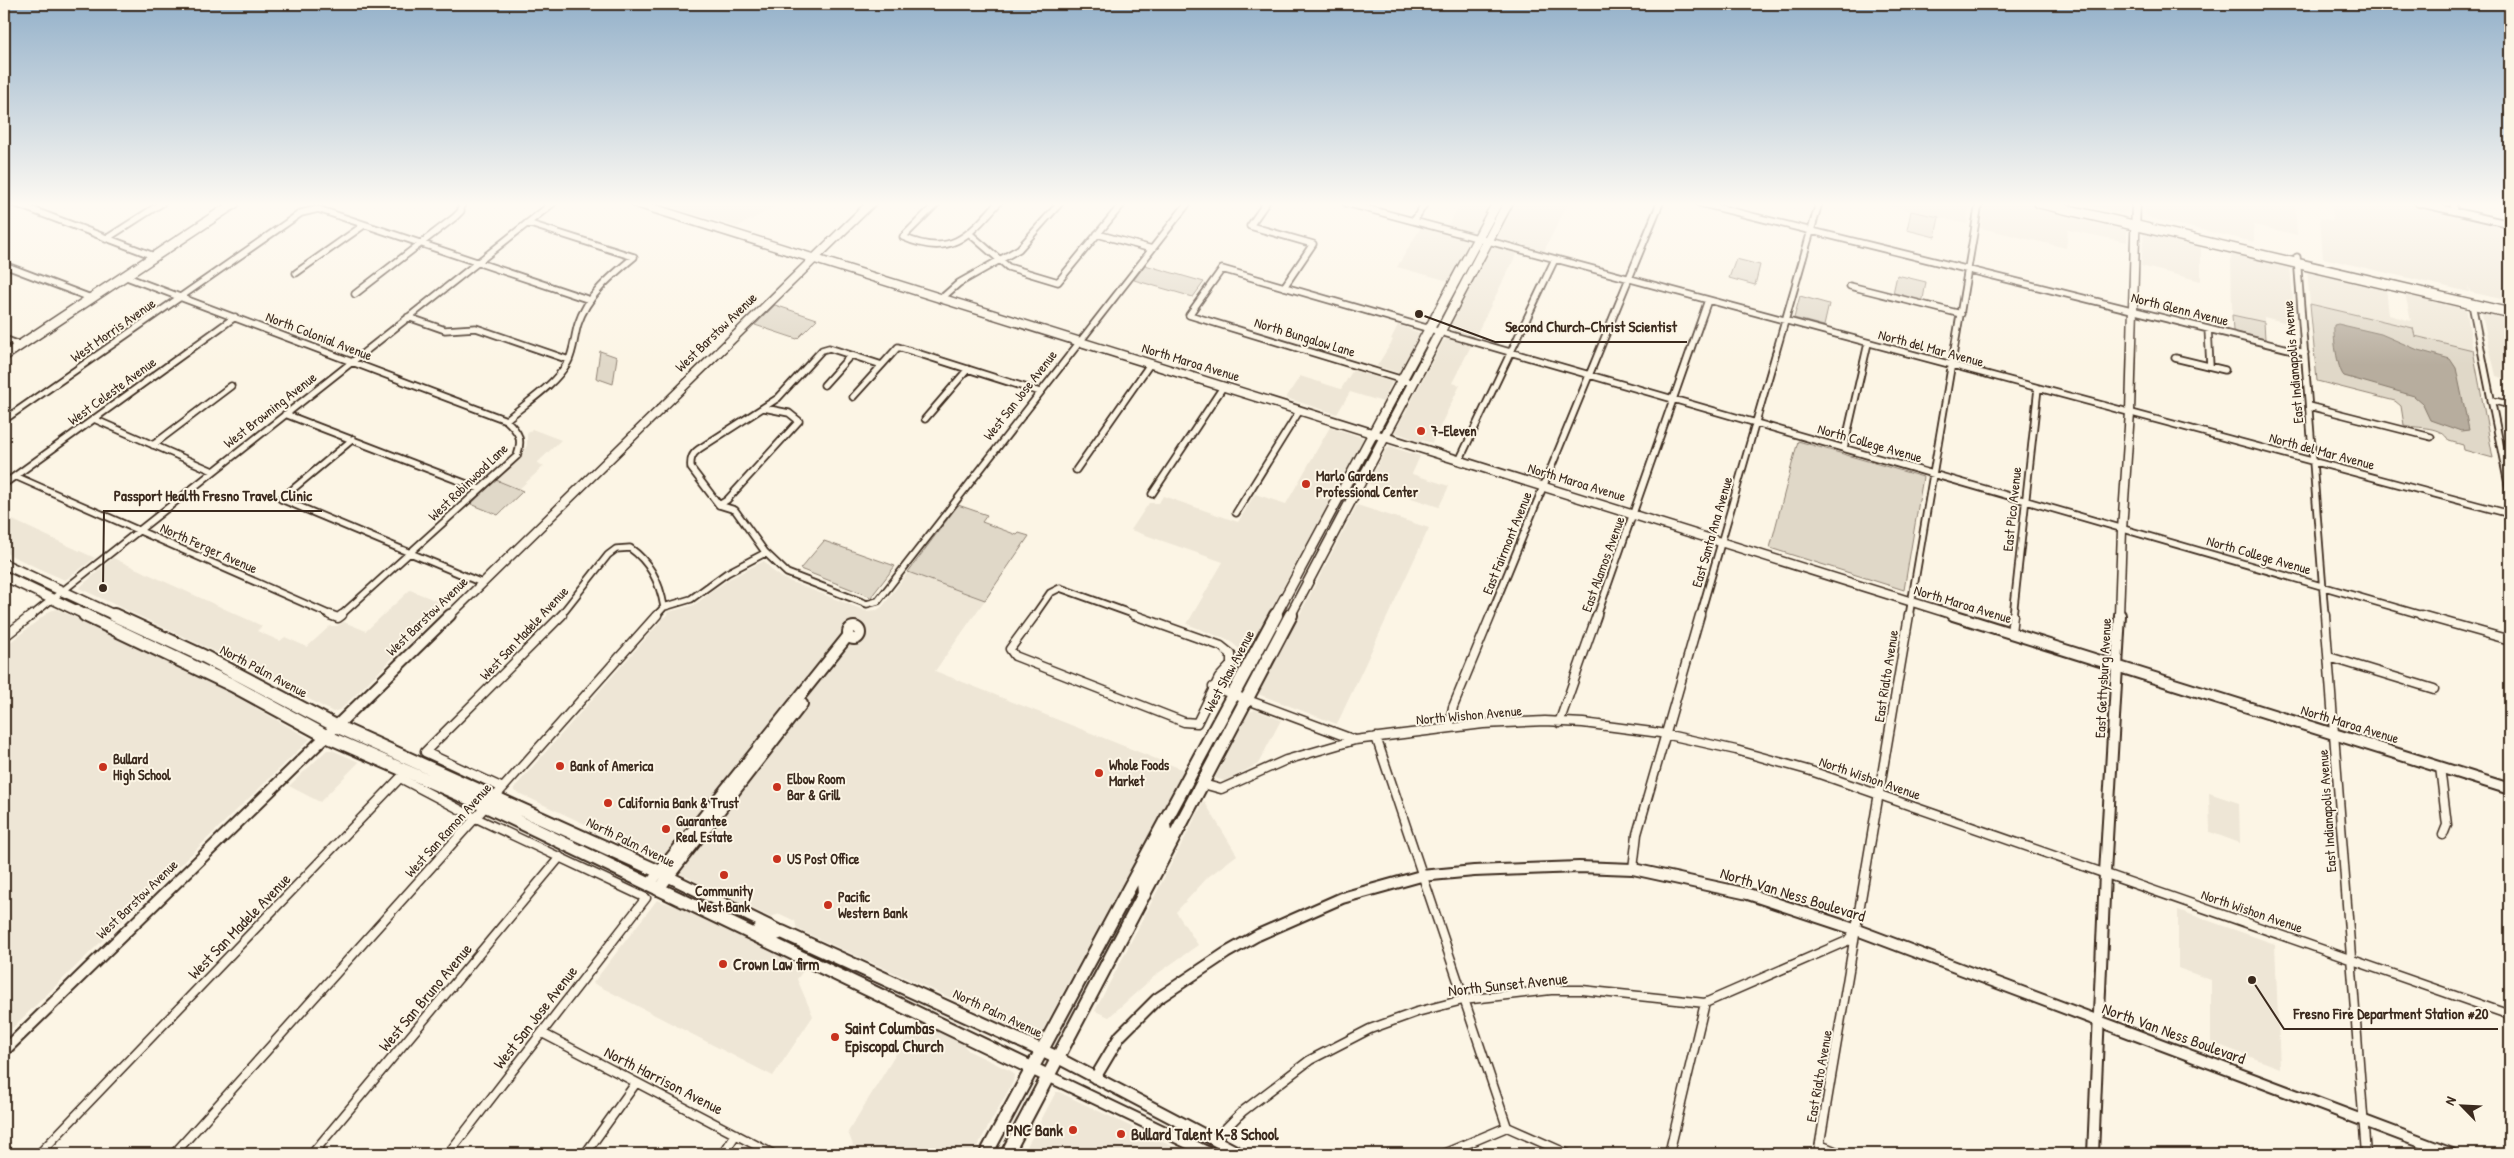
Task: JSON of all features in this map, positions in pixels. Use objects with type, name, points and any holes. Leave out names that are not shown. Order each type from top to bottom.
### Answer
[{"type":"main road","points":[[4,356],[152,257]]},
{"type":"main road","name":"West Shaw Avenue","points":[[986,1154],[1468,257]]},
{"type":"main road","name":"West Shaw Avenue","points":[[1007,1154],[1480,257]]},
{"type":"main road","points":[[2285,257],[2469,300],[2510,307]]},
{"type":"main road","points":[[2298,260],[2423,292],[2431,291],[2465,298],[2510,313]]},
{"type":"main road","name":"North Palm Avenue","points":[[4,564],[183,647],[336,726],[499,792],[664,874]]},
{"type":"main road","name":"North Palm Avenue","points":[[4,576],[172,656],[326,736],[486,806],[1048,1076]]},
{"type":"main road","points":[[1144,896],[1143,879],[1166,837],[1164,825]]},
{"type":"main road","points":[[688,904],[714,910],[769,934],[782,932]]},
{"type":"main road","name":"North Palm Avenue","points":[[782,932],[1058,1058]]},
{"type":"main road","name":"North Palm Avenue","points":[[1095,1078],[1242,1154]]},
{"type":"street","name":"West Morris Avenue","points":[[4,420],[237,257]]},
{"type":"street","points":[[296,273],[319,257]]},
{"type":"street","points":[[355,294],[403,257]]},
{"type":"street","points":[[458,257],[590,300]]},
{"type":"street","name":"West Browning Avenue","points":[[4,637],[483,257]]},
{"type":"street","points":[[506,420],[561,372],[568,360],[579,321],[590,300],[603,284],[634,257]]},
{"type":"street","name":"North Maroa Avenue","points":[[810,257],[2510,789]]},
{"type":"street","points":[[996,257],[1016,270],[1058,282],[1078,257]]},
{"type":"street","points":[[943,298],[959,283],[1006,257]]},
{"type":"street","name":"West San Jose Avenue","points":[[765,553],[787,573],[867,604],[878,602],[1146,257]]},
{"type":"street","points":[[1284,287],[1304,257]]},
{"type":"street","name":"North del Mar Avenue","points":[[1548,257],[2314,460],[2510,514]]},
{"type":"street","name":"East Fairmont Avenue","points":[[1448,728],[1453,707],[1638,257]]},
{"type":"street","name":"East Santa Ana Avenue","points":[[1633,869],[1637,834],[1804,257]]},
{"type":"street","name":"North Glenn Avenue","points":[[1919,257],[2305,353]]},
{"type":"street","name":"East Rialto Avenue","points":[[1819,1150],[1880,794],[1950,364],[1971,257]]},
{"type":"street","name":"East Gettysburg Avenue","points":[[2093,1154],[2105,873],[2118,666],[2122,530],[2130,412],[2134,257]]},
{"type":"street","name":"West Barstow Avenue","points":[[4,1051],[813,258]]},
{"type":"street","points":[[1460,459],[1555,259]]},
{"type":"street","name":"East Indianapolis Avenue","points":[[2298,260],[2366,1154]]},
{"type":"street","points":[[4,264],[91,298]]},
{"type":"street","name":"North College Avenue","points":[[1189,315],[1222,270],[2510,640]]},
{"type":"street","name":"North Colonial Avenue","points":[[124,276],[506,420]]},
{"type":"street","points":[[1850,286],[1961,314]]},
{"type":"street","name":"East Alamos Avenue","points":[[1559,723],[1708,300]]},
{"type":"street","points":[[2469,300],[2510,494]]},
{"type":"street","name":"North Bungalow Lane","points":[[1189,315],[1413,383]]},
{"type":"street","name":"West Celeste Avenue","points":[[4,484],[235,317]]},
{"type":"street","points":[[408,317],[445,330],[476,328],[568,360]]},
{"type":"street","points":[[2208,329],[2210,366]]},
{"type":"street","points":[[4,339],[20,346]]},
{"type":"street","points":[[1844,448],[1868,343]]},
{"type":"street","points":[[853,397],[898,347],[1040,392]]},
{"type":"street","points":[[664,607],[691,599],[727,573],[765,553],[735,510],[719,505],[690,468],[693,453],[778,398],[822,350],[829,348],[882,365]]},
{"type":"street","points":[[824,385],[851,355]]},
{"type":"street","points":[[2175,358],[2225,370]]},
{"type":"street","points":[[1076,470],[1150,364]]},
{"type":"street","points":[[925,419],[968,369]]},
{"type":"street","points":[[153,445],[231,386]]},
{"type":"street","points":[[1152,494],[1223,387]]},
{"type":"street","name":"East Pico Avenue","points":[[2011,633],[2038,388]]},
{"type":"street","points":[[2491,400],[2510,405]]},
{"type":"street","points":[[2309,406],[2430,437]]},
{"type":"street","points":[[719,505],[727,500],[799,421],[797,416],[791,413],[764,408]]},
{"type":"street","points":[[1236,513],[1300,410]]},
{"type":"street","points":[[285,414],[480,489]]},
{"type":"street","points":[[94,420],[214,471]]},
{"type":"street","name":"West Robinwood Lane","points":[[338,618],[517,456],[522,444],[519,432],[506,420]]},
{"type":"street","points":[[353,439],[281,499],[482,583]]},
{"type":"street","name":"North Ferger Avenue","points":[[15,476],[338,618]]},
{"type":"street","name":"West San Madele Avenue","points":[[499,792],[425,752],[489,690],[569,607],[608,555],[616,549],[630,548],[646,562],[654,576],[664,607]]},
{"type":"street","points":[[1060,588],[1221,646],[1231,654],[1231,665],[1221,674],[1213,687],[1204,713],[1197,723],[1184,722],[1015,656],[1010,649],[1050,593],[1060,588]]},
{"type":"street","name":"West San Ramon Avenue","points":[[174,1154],[664,607]]},
{"type":"street","points":[[654,887],[850,637]]},
{"type":"street","points":[[172,656],[183,647]]},
{"type":"street","points":[[2329,657],[2434,689]]},
{"type":"street","points":[[1213,687],[1355,740]]},
{"type":"street","name":"North Wishon Avenue","points":[[1203,784],[1221,789],[1270,766],[1355,740],[1448,728],[1507,722],[1559,723],[1616,727],[1667,735],[1757,754],[1880,794],[2510,1015]]},
{"type":"street","points":[[1376,737],[1421,876],[1507,1127],[1568,1154]]},
{"type":"street","points":[[2440,767],[2447,825],[2443,835]]},
{"type":"street","name":"West San Madele Avenue","points":[[39,1154],[400,778],[476,818]]},
{"type":"street","points":[[476,818],[560,857]]},
{"type":"street","name":"West San Jose Avenue","points":[[448,1154],[646,898],[560,857]]},
{"type":"street","name":"West San Bruno Avenue","points":[[312,1154],[560,857]]},
{"type":"street","name":"North Van Ness Boulevard","points":[[1095,1078],[1120,1036],[1135,1018],[1194,973],[1258,935],[1342,898],[1421,876],[1524,868],[1633,869],[1748,894],[1857,930],[2452,1154]]},
{"type":"street","name":"North Palm Avenue","points":[[664,874],[782,932]]},
{"type":"street","name":"North Sunset Avenue","points":[[1214,1140],[1243,1111],[1324,1051],[1370,1029],[1417,1012],[1463,1000],[1551,990],[1582,990],[1705,1003],[1847,941],[1857,930]]},
{"type":"street","points":[[1669,1154],[1705,1003]]},
{"type":"street","name":"North Harrison Avenue","points":[[542,1033],[773,1154]]},
{"type":"street","name":"North Palm Avenue","points":[[1058,1058],[1095,1078]]},
{"type":"street","name":"North Palm Avenue","points":[[1048,1076],[1211,1154]]},
{"type":"street","points":[[585,1154],[636,1083]]},
{"type":"street","points":[[1444,1154],[1507,1127]]},
{"type":"street","points":[[723,1154],[736,1134]]},
{"type":"street","points":[[4,1149],[12,1154]]},
{"type":"street","points":[[1819,1150],[1842,1154]]},
{"type":"shaded area","points":[[1403,257],[1461,257],[1449,281],[1397,267]]},
{"type":"shaded area","points":[[1486,257],[1515,257],[1475,337],[1452,330],[1450,327]]},
{"type":"shaded area","points":[[2142,257],[2201,257],[2201,281],[2141,266]]},
{"type":"shaded area","points":[[2231,257],[2256,257],[2290,265],[2295,325],[2264,317],[2264,322],[2232,315]]},
{"type":"shaded area","points":[[2510,257],[2510,301],[2470,292],[2468,284],[2469,292],[2323,258]]},
{"type":"shaded area","points":[[1736,259],[1760,265],[1755,285],[1729,278]]},
{"type":"shaded area","points":[[1145,265],[1204,282],[1193,297],[1134,280]]},
{"type":"shaded area","points":[[2307,270],[2386,288],[2389,315],[2411,321],[2405,293],[2466,307],[2473,350],[2414,336],[2413,328],[2310,304]]},
{"type":"shaded area","points":[[1897,275],[1926,282],[1922,305],[1892,298]]},
{"type":"shaded area","points":[[1800,296],[1829,304],[1824,326],[1794,318]]},
{"type":"shaded area","points":[[2310,304],[2413,328],[2415,336],[2473,350],[2493,458],[2464,450],[2463,445],[2449,441],[2441,432],[2429,428],[2404,425],[2401,406],[2395,401],[2317,381]]},
{"type":"shaded area","points":[[775,305],[817,319],[797,339],[755,325]]},
{"type":"shaded area","points":[[2481,310],[2510,317],[2510,380],[2496,376]]},
{"type":"shaded area","points":[[2232,315],[2264,322],[2265,339],[2233,331]]},
{"type":"shaded area","points":[[2338,324],[2381,334],[2418,350],[2450,359],[2456,368],[2469,430],[2461,431],[2430,420],[2422,403],[2414,396],[2344,376],[2337,359],[2335,344],[2334,325]]},
{"type":"shaded area","points":[[1398,325],[1420,333],[1399,373],[1377,366],[1393,340],[1391,339]]},
{"type":"shaded area","points":[[1447,339],[1471,346],[1452,383],[1460,385],[1432,443],[1422,440],[1421,442],[1395,432],[1443,341]]},
{"type":"shaded area","points":[[600,351],[617,357],[613,384],[596,378]]},
{"type":"shaded area","points":[[1353,370],[1392,382],[1383,402],[1350,392],[1337,414],[1286,398],[1300,376],[1341,389]]},
{"type":"shaded area","points":[[1330,427],[1364,438],[1243,661],[1241,660],[1238,648],[1230,641],[1187,624],[1223,562],[1131,530],[1149,503],[1159,503],[1163,496],[1238,522],[1255,494],[1286,504]]},
{"type":"shaded area","points":[[532,429],[561,440],[537,463],[544,466],[519,489],[496,480],[523,454],[527,445],[527,434]]},
{"type":"shaded area","points":[[1798,441],[1923,477],[1904,590],[1770,548]]},
{"type":"shaded area","points":[[1391,447],[1420,456],[1412,474],[1449,486],[1439,507],[1368,484],[1386,449]]},
{"type":"shaded area","points":[[496,480],[523,491],[498,515],[471,504]]},
{"type":"shaded area","points":[[958,505],[987,515],[982,522],[1017,535],[1019,533],[1029,536],[985,600],[908,572]]},
{"type":"shaded area","points":[[1357,505],[1429,528],[1337,724],[1258,694]]},
{"type":"shaded area","points":[[4,516],[95,558],[65,580],[42,570],[4,552]]},
{"type":"shaded area","points":[[824,541],[895,566],[871,597],[800,569]]},
{"type":"shaded area","points":[[113,558],[262,626],[257,631],[280,641],[285,637],[307,647],[330,626],[337,626],[344,622],[366,631],[410,590],[447,605],[341,709],[333,712],[257,671],[79,588]]},
{"type":"shaded area","points":[[764,561],[784,579],[866,611],[877,610],[883,606],[908,572],[985,600],[935,671],[1184,770],[1041,1033],[1032,1037],[991,1017],[990,1013],[979,1008],[975,1009],[797,929],[795,921],[780,914],[770,917],[681,874],[681,867],[736,795],[713,795],[665,857],[660,859],[514,791],[514,788],[669,612],[694,605],[729,579]]},
{"type":"shaded area","name":"Bullard High School","points":[[57,609],[216,685],[310,739],[4,1036],[4,647],[50,611]]},
{"type":"shaded area","points":[[1255,710],[1281,720],[1258,764],[1225,781],[1215,778],[1249,712]]},
{"type":"shaded area","points":[[327,750],[332,750],[359,762],[320,802],[289,786]]},
{"type":"shaded area","points":[[2209,793],[2239,803],[2240,843],[2210,832]]},
{"type":"shaded area","points":[[1204,801],[1237,855],[1208,877],[1176,912],[1198,945],[1157,974],[1109,1017],[1095,1011]]},
{"type":"shaded area","points":[[657,900],[687,910],[806,967],[797,979],[813,1016],[773,1076],[593,983]]},
{"type":"shaded area","points":[[2178,910],[2275,944],[2280,1068],[2211,1042],[2211,980],[2178,968]]},
{"type":"shaded area","points":[[917,1020],[958,1039],[969,1051],[1011,1071],[1014,1075],[1013,1082],[973,1154],[848,1154],[853,1145],[848,1132]]},
{"type":"shaded area","points":[[1056,1092],[1059,1092],[1188,1154],[1023,1154]]},
{"type":"place","name":"Second Church-Christ Scientist","points":[[1419,314]]},
{"type":"place","name":"7-Eleven","points":[[1421,431]]},
{"type":"place","name":"Marlo Gardens Professional Center","points":[[1306,484]]},
{"type":"place","name":"Passport Health Fresno Travel Clinic","points":[[103,588]]},
{"type":"place","name":"Bank of America","points":[[560,766]]},
{"type":"place","name":"Bullard High School","points":[[103,767]]},
{"type":"place","name":"Whole Foods Market","points":[[1099,773]]},
{"type":"place","name":"Elbow Room Bar & Grill","points":[[777,787]]},
{"type":"place","name":"California Bank & Trust","points":[[608,803]]},
{"type":"place","name":"Guarantee Real Estate","points":[[666,829]]},
{"type":"place","name":"US Post Office","points":[[777,859]]},
{"type":"place","name":"Community West Bank","points":[[724,875]]},
{"type":"place","name":"Pacific Western Bank","points":[[828,905]]},
{"type":"place","name":"Crown Law firm","points":[[723,964]]},
{"type":"place","name":"Fresno Fire Department Station #20","points":[[2252,980]]},
{"type":"place","name":"Saint Columbas Episcopal Church","points":[[835,1037]]},
{"type":"place","name":"PNC Bank","points":[[1073,1130]]},
{"type":"place","name":"Bullard Talent K-8 School","points":[[1121,1134]]}]
